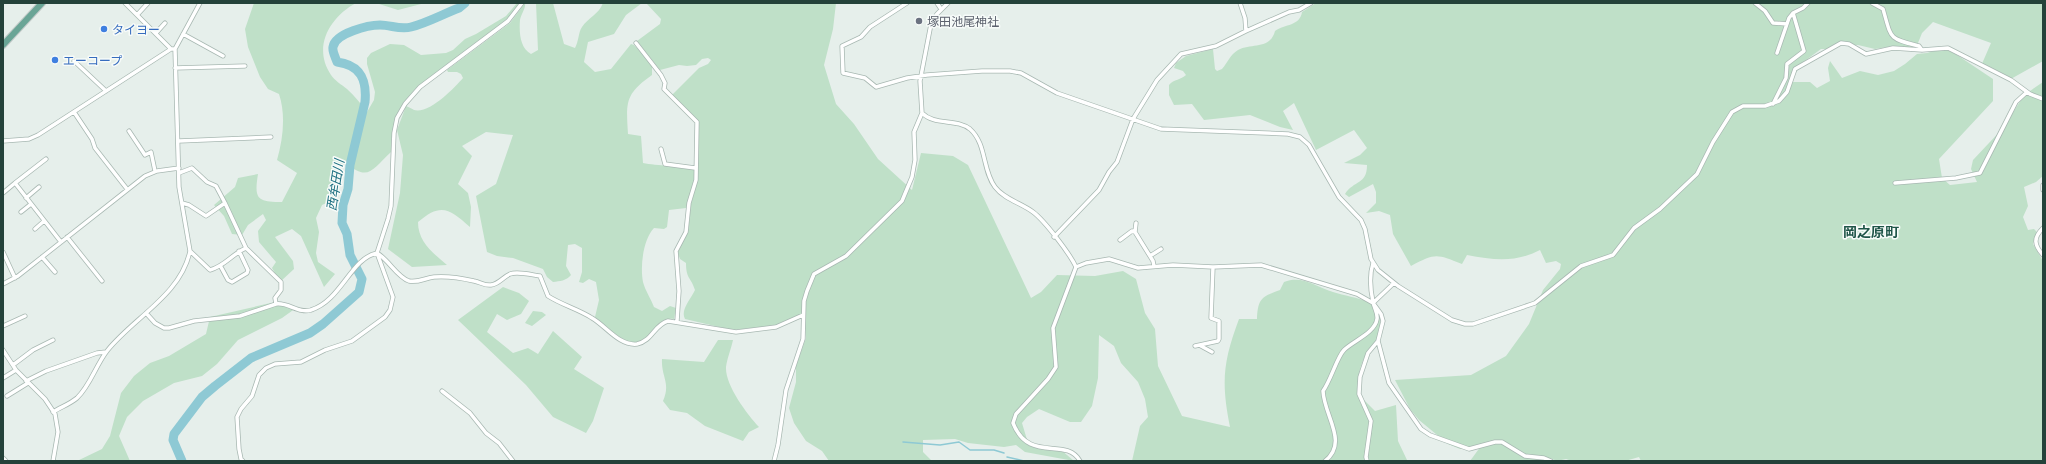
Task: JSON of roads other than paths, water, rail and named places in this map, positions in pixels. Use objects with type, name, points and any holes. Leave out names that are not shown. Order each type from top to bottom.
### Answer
[{"type":"main road","points":[[3,45],[42,3]]},
{"type":"street","points":[[53,412],[78,397],[106,352],[122,334],[146,313],[172,286],[184,270],[190,251],[182,203],[179,170],[173,49],[125,3]]},
{"type":"street","points":[[137,14],[148,3]]},
{"type":"street","points":[[3,140],[29,139],[38,135],[173,49],[200,3]]},
{"type":"street","points":[[243,461],[241,459],[239,449],[238,417],[241,409],[252,396],[259,375],[266,368],[275,364],[300,362],[325,350],[352,341],[385,317],[390,310],[393,297],[377,253],[391,206],[394,133],[401,111],[410,97],[420,87],[508,21],[522,3]]},
{"type":"street","points":[[907,3],[870,27],[862,37],[842,46],[843,73],[865,78],[876,87],[907,78],[922,76],[982,70],[1015,72],[1057,93],[1165,129],[1288,134],[1300,137],[1313,151],[1339,196],[1364,224],[1373,262],[1378,270],[1394,283],[1452,320],[1465,324],[1473,324],[1535,304],[1581,266],[1613,255],[1634,228],[1660,209],[1687,185],[1696,174],[1713,142],[1736,109],[1747,105],[1762,107],[1773,104],[1787,92],[1795,69],[1841,43],[1849,44],[1866,54],[1893,48],[1922,50],[1948,48],[2011,80],[2027,92],[2043,99]]},
{"type":"street","points":[[936,3],[941,9]]},
{"type":"street","points":[[774,461],[778,445],[786,390],[803,339],[804,301],[814,274],[846,256],[902,200],[912,176],[915,160],[914,132],[922,113],[920,86],[932,24],[941,9],[948,3]]},
{"type":"street","points":[[1240,3],[1245,18],[1246,30]]},
{"type":"street","points":[[1054,237],[1099,190],[1109,172],[1117,162],[1134,119],[1158,80],[1181,54],[1216,46],[1246,30],[1289,12],[1299,10],[1311,3]]},
{"type":"street","points":[[1755,3],[1765,11],[1773,23],[1787,24]]},
{"type":"street","points":[[1777,53],[1787,24],[1793,13],[1803,8],[1808,3]]},
{"type":"street","points":[[1872,3],[1883,9],[1892,36],[1895,40],[1919,46],[1922,50]]},
{"type":"street","points":[[1773,104],[1786,78],[1787,64],[1804,51],[1793,13]]},
{"type":"street","points":[[156,32],[165,23]]},
{"type":"street","points":[[183,34],[223,56]]},
{"type":"street","points":[[636,43],[661,75],[665,83],[664,89],[697,122],[695,168],[696,180],[689,203],[686,232],[676,251],[679,292],[677,321]]},
{"type":"street","points":[[74,61],[106,91]]},
{"type":"street","points":[[175,68],[245,66]]},
{"type":"street","points":[[1895,183],[1956,178],[1980,173],[2016,102],[2027,92]]},
{"type":"street","points":[[74,112],[92,139],[94,148],[127,189]]},
{"type":"street","points":[[922,113],[932,119],[961,124],[971,130],[980,142],[988,174],[996,188],[1002,194],[1035,213],[1076,267]]},
{"type":"street","points":[[129,131],[145,155],[151,152],[155,171]]},
{"type":"street","points":[[178,141],[271,136]]},
{"type":"street","points":[[661,149],[665,164],[695,168]]},
{"type":"street","points":[[3,193],[46,158]]},
{"type":"street","points":[[3,284],[15,278],[145,176],[155,171],[192,168],[195,169],[207,182],[216,186],[246,248],[281,282],[281,290],[275,298],[276,304]]},
{"type":"street","points":[[14,184],[61,242]]},
{"type":"street","points":[[2043,185],[2043,190]]},
{"type":"street","points":[[26,198],[39,187]]},
{"type":"street","points":[[182,203],[189,205],[206,216],[225,203]]},
{"type":"street","points":[[21,212],[31,204]]},
{"type":"street","points":[[35,228],[44,221]]},
{"type":"street","points":[[1136,223],[1135,232],[1150,256],[1154,266]]},
{"type":"street","points":[[2043,228],[2038,233],[2035,243],[2037,249],[2043,255]]},
{"type":"street","points":[[1120,240],[1132,231],[1135,232]]},
{"type":"street","points":[[67,237],[102,281]]},
{"type":"street","points":[[190,251],[210,270],[221,267],[239,251],[246,248]]},
{"type":"street","points":[[1150,256],[1161,249]]},
{"type":"street","points":[[221,267],[228,280],[232,282],[247,273],[248,270],[239,251]]},
{"type":"street","points":[[3,252],[15,278]]},
{"type":"street","points":[[146,313],[155,323],[164,328],[169,328],[194,321],[240,316],[281,303],[304,310],[311,310],[330,297],[364,257],[377,253],[384,257],[401,276],[410,281],[419,281],[433,277],[475,281],[489,286],[495,285],[514,273],[540,276],[548,296],[591,317],[613,335],[630,344],[636,344],[648,339],[664,322],[677,321],[736,332],[776,327],[803,315]]},
{"type":"street","points":[[42,257],[55,272]]},
{"type":"street","points":[[1080,461],[1070,451],[1037,446],[1024,441],[1018,435],[1013,423],[1016,414],[1048,379],[1056,367],[1053,328],[1076,267],[1086,263],[1109,259],[1138,268],[1173,265],[1213,267],[1251,265],[1269,266],[1357,294],[1373,303],[1381,314],[1383,321],[1378,341],[1368,353],[1360,377],[1359,394],[1371,421],[1366,457],[1367,461]]},
{"type":"street","points":[[1324,461],[1332,454],[1336,443],[1336,435],[1325,404],[1323,391],[1342,353],[1372,329],[1377,322],[1378,317],[1373,303],[1369,279],[1373,262]]},
{"type":"street","points":[[1195,346],[1218,341],[1219,339],[1220,324],[1211,318],[1213,267]]},
{"type":"street","points":[[1373,303],[1394,283]]},
{"type":"street","points":[[3,326],[25,316]]},
{"type":"street","points":[[13,365],[33,350],[53,340]]},
{"type":"street","points":[[1378,341],[1389,383],[1421,429],[1430,435],[1469,449],[1495,442],[1502,442],[1525,456],[1544,458],[1551,461]]},
{"type":"street","points":[[1200,345],[1212,352]]},
{"type":"street","points":[[3,350],[16,370],[45,399],[53,412],[58,432],[54,461]]},
{"type":"street","points":[[7,396],[46,371],[97,353],[106,352]]},
{"type":"street","points":[[3,378],[16,370]]},
{"type":"street","points":[[442,391],[470,413],[486,433],[499,443],[513,461]]},
{"type":"street","points":[[3,458],[6,461]]},
{"type":"waterway","name":"西牟田川","points":[[182,461],[173,440],[174,434],[202,397],[251,358],[310,333],[323,324],[359,292],[362,279],[350,255],[347,234],[342,223],[343,205],[348,189],[350,165],[365,102],[365,87],[361,75],[357,70],[352,66],[337,62],[333,49],[335,42],[346,34],[368,26],[384,25],[407,28],[429,21],[459,8],[465,3]]},
{"type":"waterway","points":[[903,442],[940,445],[959,442],[970,450],[994,450],[1004,453]]},
{"type":"waterway","points":[[1007,457],[1024,461]]},
{"type":"place","name":"塚田池尾神社","points":[[919,21]]},
{"type":"place","name":"タイヨー","points":[[104,29]]},
{"type":"place","name":"エーコープ","points":[[55,60]]},
{"type":"district","name":"岡之原町","points":[[1871,231]]}]
